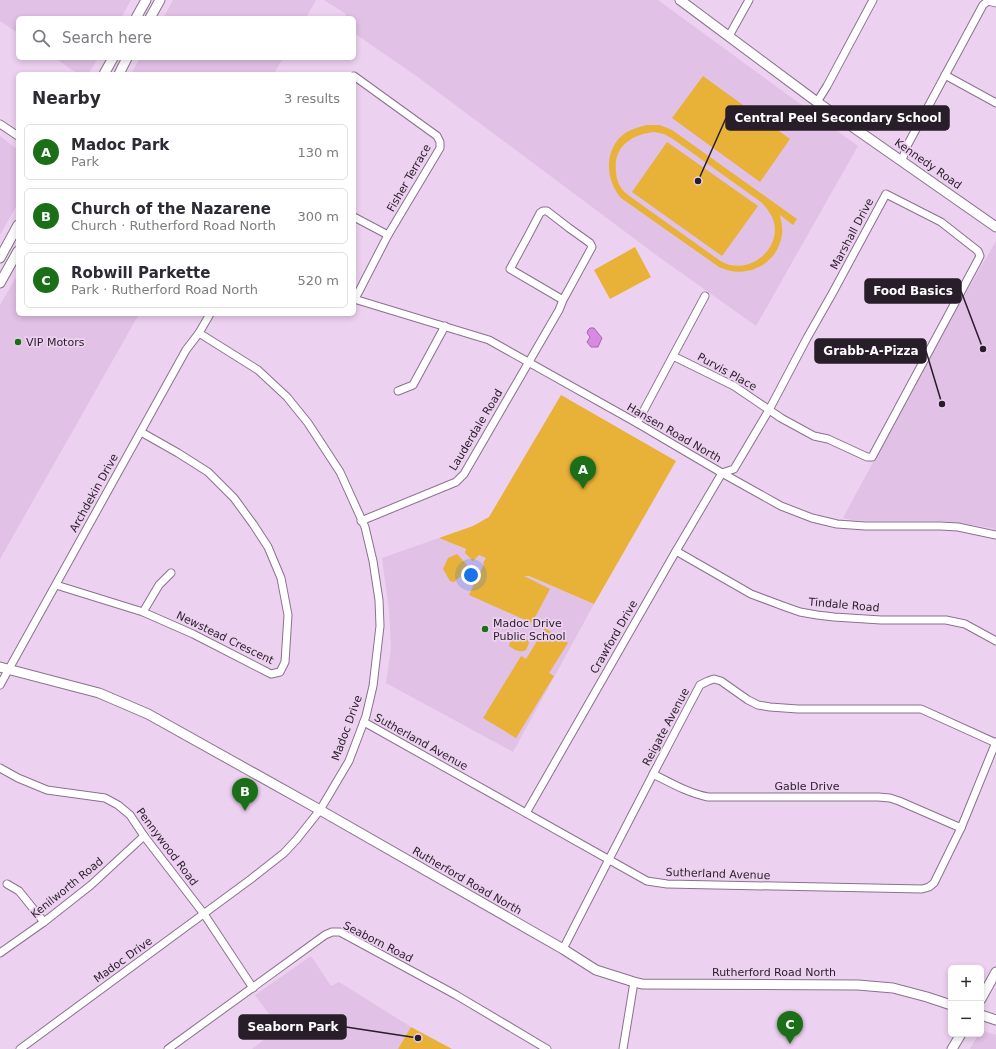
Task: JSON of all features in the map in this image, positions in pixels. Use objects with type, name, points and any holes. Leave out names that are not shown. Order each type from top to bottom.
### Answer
[{"type":"street","points":[[137,16],[146,0]]},
{"type":"street","points":[[151,16],[160,0]]},
{"type":"street","name":"Kennedy Road","points":[[680,0],[817,102],[996,227]]},
{"type":"street","points":[[729,36],[749,0]]},
{"type":"street","points":[[817,102],[873,0]]},
{"type":"street","points":[[902,160],[908,144],[983,5],[988,1],[996,4]]},
{"type":"street","points":[[105,72],[112,60]]},
{"type":"street","points":[[119,72],[126,60]]},
{"type":"street","points":[[945,75],[996,103]]},
{"type":"street","name":"Fisher Terrace","points":[[356,77],[437,136],[440,142],[440,148],[388,235],[356,295]]},
{"type":"street","points":[[0,124],[16,135]]},
{"type":"street","name":"Marshall Drive","points":[[722,473],[734,469],[768,410],[886,194],[941,222],[978,251],[980,256],[978,260],[872,456],[867,457],[828,439],[814,436],[768,410]]},
{"type":"street","name":"Lauderdale Road","points":[[361,521],[456,482],[464,474],[559,310],[592,247],[590,243],[547,211],[543,211],[540,213],[510,269],[563,300]]},
{"type":"street","points":[[356,218],[388,235]]},
{"type":"street","points":[[0,258],[16,229]]},
{"type":"street","points":[[0,283],[16,255]]},
{"type":"street","points":[[637,423],[705,296]]},
{"type":"street","name":"Hansen Road North","points":[[356,300],[489,340],[781,506],[812,518],[837,524],[865,526],[958,527],[996,535]]},
{"type":"street","name":"Archdekin Drive","points":[[0,685],[4,669],[56,585],[186,350],[199,333],[209,316]]},
{"type":"street","points":[[398,391],[413,384],[445,326]]},
{"type":"street","name":"Madoc Drive","points":[[20,1049],[270,865],[284,853],[320,810],[349,761],[366,716],[374,686],[380,626],[379,600],[373,561],[365,527],[340,472],[308,423],[287,397],[258,370],[199,333]]},
{"type":"street","name":"Purvis Place","points":[[673,356],[734,386],[768,410]]},
{"type":"street","name":"Newstead Crescent","points":[[56,585],[143,612],[193,634],[271,674],[280,672],[285,662],[288,615],[281,578],[268,547],[234,498],[208,472],[140,432]]},
{"type":"street","name":"Crawford Drive","points":[[526,814],[722,473]]},
{"type":"street","name":"Tindale Road","points":[[676,551],[751,594],[800,612],[834,617],[881,620],[946,620],[965,624],[996,641]]},
{"type":"street","points":[[143,612],[159,585],[171,573]]},
{"type":"street","name":"Rutherford Road North","points":[[4,669],[99,693],[148,714],[320,810],[563,949],[596,970],[642,984],[858,984],[893,988],[948,1004]]},
{"type":"street","name":"Reigate Avenue","points":[[563,949],[652,774],[700,685],[708,681],[714,679],[721,681],[748,700],[758,705],[798,709],[921,709],[996,742]]},
{"type":"street","name":"Sutherland Avenue","points":[[364,722],[647,881],[667,884],[922,889],[929,887],[934,883],[961,828],[996,742]]},
{"type":"street","name":"Pennywood Road","points":[[0,768],[18,778],[47,790],[105,798],[118,805],[130,815],[144,836],[204,914],[253,988]]},
{"type":"street","name":"Gable Drive","points":[[652,774],[685,790],[708,796],[890,798],[961,828]]},
{"type":"street","name":"Kenilworth Road","points":[[0,953],[44,922],[91,885],[144,836]]},
{"type":"street","points":[[7,884],[19,891],[44,922]]},
{"type":"street","name":"Seaborn Road","points":[[168,1049],[325,935],[332,932],[340,932],[456,995],[547,1049]]},
{"type":"street","points":[[984,994],[996,972]]},
{"type":"street","points":[[623,1049],[634,982]]},
{"type":"street","points":[[984,1017],[996,1020]]},
{"type":"street","points":[[952,1049],[959,1037]]},
{"type":"shaded area","points":[[0,0],[131,0],[122,16],[16,16],[16,32],[0,21]]},
{"type":"shaded area","points":[[173,0],[316,0],[307,16],[164,16]]},
{"type":"shaded area","points":[[324,0],[658,0],[858,146],[756,326],[659,257],[415,75],[356,34],[356,16],[345,16],[346,14]]},
{"type":"shaded area","points":[[58,60],[97,60],[89,72],[75,72]]},
{"type":"shaded area","points":[[139,60],[282,60],[275,72],[132,72]]},
{"type":"shaded area","points":[[703,76],[790,139],[760,182],[672,118]]},
{"type":"shaded area","points":[[647,125],[660,125],[672,130],[797,219],[793,225],[780,215],[782,232],[779,245],[774,254],[767,261],[759,267],[740,272],[729,271],[719,267],[621,198],[612,183],[609,165],[610,156],[617,140],[624,134],[632,129]],"holes":[[[654,132],[664,134],[761,202],[772,217],[775,227],[771,245],[766,253],[750,264],[740,266],[730,265],[723,262],[622,190],[616,176],[616,163],[621,149],[632,139],[646,133]]]},
{"type":"shaded area","points":[[0,136],[16,148],[16,207],[0,235]]},
{"type":"shaded area","points":[[667,142],[758,206],[722,256],[632,192]]},
{"type":"shaded area","points":[[996,241],[996,530],[961,523],[938,521],[869,521],[843,518],[941,336]]},
{"type":"shaded area","points":[[635,247],[651,277],[610,299],[594,270]]},
{"type":"shaded area","points":[[16,277],[16,316],[138,316],[0,559],[0,305]]},
{"type":"shaded area","points":[[590,328],[594,328],[602,338],[598,347],[591,347],[587,342],[590,337],[587,333]]},
{"type":"shaded area","points":[[561,395],[676,461],[594,604],[529,576],[524,576],[550,589],[532,623],[469,595],[486,558],[479,555],[473,561],[465,553],[466,549],[439,538],[473,526],[489,517]]},
{"type":"shaded area","name":"Madoc Drive Public School","points":[[439,538],[594,604],[513,752],[386,683],[391,648],[389,610],[382,558]]},
{"type":"shaded area","points":[[457,554],[467,565],[461,576],[454,582],[450,581],[443,569],[448,558]]},
{"type":"shaded area","points":[[545,628],[568,643],[549,673],[554,676],[516,738],[483,718],[521,656],[526,659]]},
{"type":"shaded area","points":[[521,635],[527,639],[529,643],[526,650],[519,651],[509,646],[510,642]]},
{"type":"shaded area","points":[[311,956],[331,986],[339,982],[411,1027],[398,1049],[252,1049],[279,1028],[255,995]]},
{"type":"shaded area","points":[[411,1027],[452,1049],[398,1049]]},
{"type":"shaded area","points":[[984,1031],[996,1035],[996,1049],[970,1049],[977,1037],[984,1037]]},
{"type":"place","name":"Central Peel Secondary School","points":[[698,181]]},
{"type":"place","name":"VIP Motors","points":[[18,342]]},
{"type":"place","name":"Food Basics","points":[[983,349]]},
{"type":"place","name":"Grabb-A-Pizza","points":[[942,404]]},
{"type":"place","name":"Madoc Park","points":[[583,489]]},
{"type":"place","name":"Madoc Drive Public School","points":[[485,629]]},
{"type":"place","name":"Church of the Nazarene","points":[[245,811]]},
{"type":"place","name":"Seaborn Park","points":[[418,1038]]},
{"type":"place","name":"Robwill Parkette","points":[[790,1044]]}]
